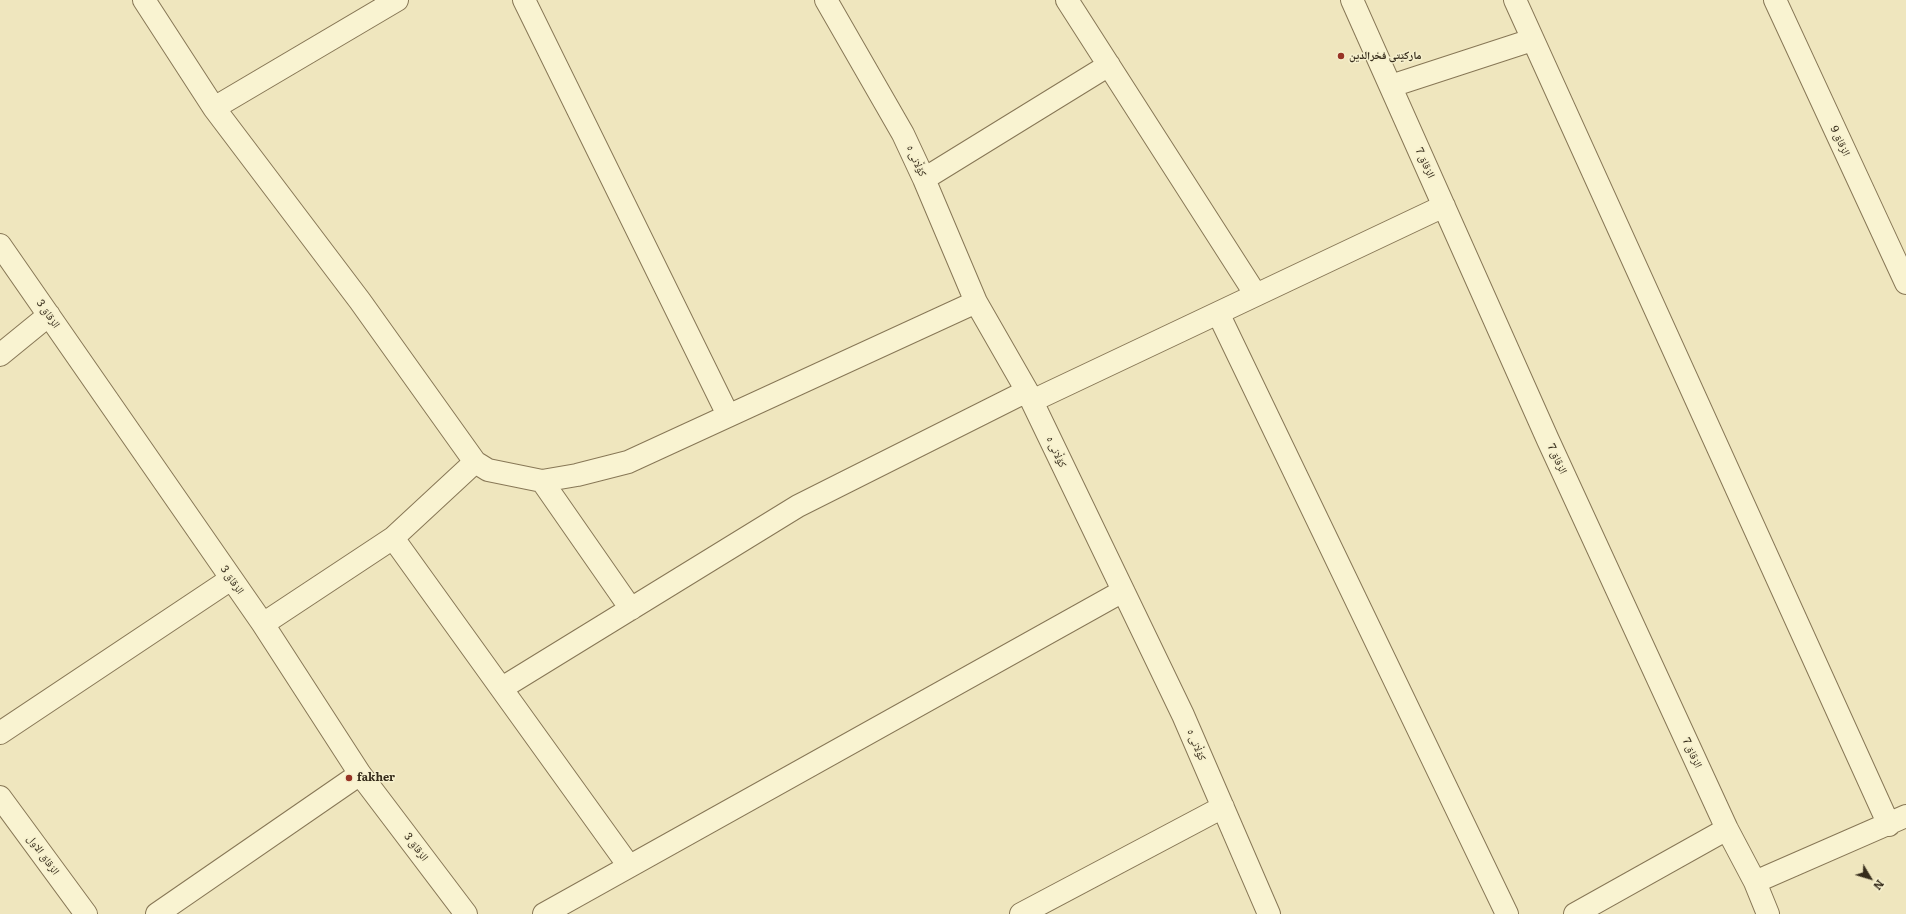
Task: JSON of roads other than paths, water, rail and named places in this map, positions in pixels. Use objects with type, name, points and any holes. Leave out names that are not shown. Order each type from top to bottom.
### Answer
[{"type":"street","points":[[144,0],[214,108],[360,301],[474,462],[488,470],[542,481],[577,475],[628,462],[976,302]]},
{"type":"street","points":[[214,108],[397,0]]},
{"type":"street","points":[[524,0],[728,415]]},
{"type":"street","name":"کۆڵانی ٥","points":[[826,0],[903,134],[924,179],[976,302],[1029,396],[1183,715],[1269,914]]},
{"type":"street","points":[[1068,0],[1256,295]]},
{"type":"street","name":"الزقاق 7","points":[[1352,0],[1548,440],[1727,829],[1755,882],[1768,914]]},
{"type":"street","points":[[1515,0],[1532,40],[1897,820],[1755,882]]},
{"type":"street","name":"الزقاق 9","points":[[1775,0],[1906,283]]},
{"type":"street","points":[[1391,86],[1532,40]]},
{"type":"street","points":[[924,179],[1109,65]]},
{"type":"street","points":[[502,688],[798,506],[1029,396],[1218,313],[1444,206]]},
{"type":"street","name":"الزقاق 3","points":[[0,245],[263,624],[360,774],[466,914]]},
{"type":"street","points":[[1218,313],[1507,914]]},
{"type":"street","points":[[0,355],[49,315]]},
{"type":"street","points":[[263,624],[393,538],[474,462]]},
{"type":"street","points":[[542,481],[631,609]]},
{"type":"street","points":[[393,538],[629,866]]},
{"type":"street","points":[[0,733],[231,579]]},
{"type":"street","points":[[544,914],[1124,591]]},
{"type":"street","points":[[158,914],[360,774]]},
{"type":"street","points":[[1021,914],[1223,807]]},
{"type":"street","name":"الزقاق الاول","points":[[4,809],[86,914]]},
{"type":"street","points":[[1575,914],[1727,829]]},
{"type":"place","name":"مارکێتی فخرالدین","points":[[1341,56]]},
{"type":"place","name":"fakher","points":[[349,778]]}]
